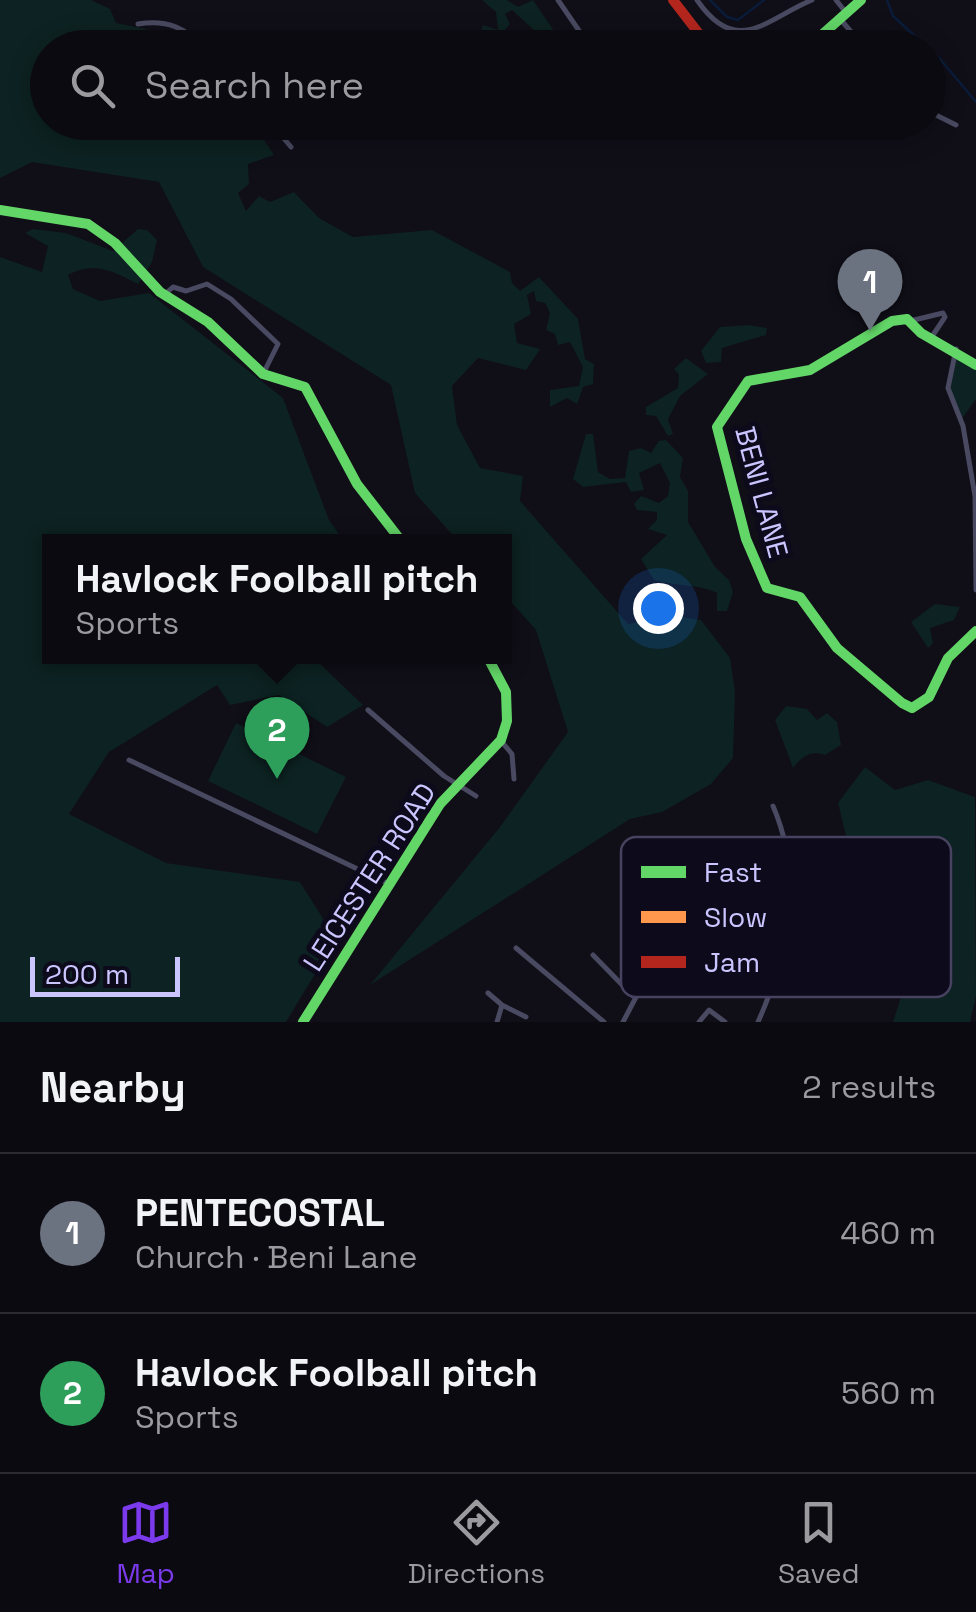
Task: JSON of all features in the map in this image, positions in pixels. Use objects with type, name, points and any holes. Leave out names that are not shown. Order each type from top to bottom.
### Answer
[{"type":"street","points":[[558,0],[579,30]]},
{"type":"street","points":[[673,0],[692,30]]},
{"type":"street","points":[[697,0],[725,26],[739,30]]},
{"type":"street","points":[[754,30],[812,0]]},
{"type":"street","points":[[836,0],[853,30]]},
{"type":"street","points":[[834,30],[861,0]]},
{"type":"street","points":[[138,24],[166,22],[186,30]]},
{"type":"street","points":[[946,121],[956,126]]},
{"type":"street","points":[[286,140],[292,146]]},
{"type":"street","points":[[0,210],[88,224],[114,243],[164,295],[214,327],[263,374],[299,383],[309,391],[357,484],[396,534]]},
{"type":"street","points":[[164,295],[173,286],[186,291],[207,284],[231,299],[278,344],[263,374]]},
{"type":"street","points":[[930,338],[945,317],[943,313],[910,321],[920,334],[956,350],[976,365]]},
{"type":"street","name":"BENI LANE","points":[[910,321],[902,319],[872,328],[808,370],[748,381],[720,418],[718,439],[732,475],[740,522],[764,584],[770,590],[802,600],[837,648],[906,706],[919,706],[929,697],[948,658],[976,631]]},
{"type":"street","points":[[956,350],[948,388],[963,426],[975,496],[976,590]]},
{"type":"street","points":[[491,664],[506,692],[507,722],[500,740],[512,754],[514,778]]},
{"type":"street","points":[[368,710],[456,784],[476,796]]},
{"type":"street","name":"LEICESTER ROAD","points":[[303,1022],[456,784],[500,740]]},
{"type":"street","points":[[128,760],[389,884]]},
{"type":"street","points":[[773,806],[785,837]]},
{"type":"street","points":[[516,948],[604,1022]]},
{"type":"street","points":[[592,954],[621,984]]},
{"type":"street","points":[[488,993],[526,1017]]},
{"type":"street","points":[[623,1022],[633,997]]},
{"type":"street","points":[[758,1022],[767,997]]},
{"type":"street","points":[[497,1022],[502,1004]]},
{"type":"street","points":[[699,1022],[709,1010],[725,1022]]},
{"type":"green space","points":[[0,0],[91,0],[110,9],[116,23],[146,30],[30,30],[30,140],[264,140],[274,155],[248,164],[249,184],[238,193],[246,211],[259,196],[270,202],[294,192],[319,218],[353,237],[432,230],[510,272],[512,283],[520,291],[539,277],[578,319],[585,359],[594,364],[593,384],[583,387],[577,404],[567,398],[550,407],[550,390],[579,386],[583,367],[570,342],[558,345],[555,334],[546,330],[550,313],[545,303],[536,301],[534,291],[527,295],[531,314],[514,324],[517,343],[540,349],[526,370],[478,358],[452,386],[457,425],[480,468],[523,476],[520,501],[628,624],[672,616],[701,620],[730,658],[735,692],[733,758],[711,784],[662,812],[630,819],[370,985],[500,827],[568,732],[536,630],[512,603],[512,534],[452,534],[415,493],[391,385],[203,267],[159,182],[32,162],[0,178]]},
{"type":"green space","points":[[482,0],[507,0],[518,7],[533,0],[553,30],[534,30],[512,10],[505,14],[510,24],[498,30],[496,12]]},
{"type":"green space","points":[[33,229],[66,233],[113,251],[138,229],[147,230],[157,240],[152,262],[138,284],[95,268],[68,275],[73,289],[100,301],[149,293],[283,398],[329,520],[339,534],[42,534],[42,664],[320,664],[363,705],[327,727],[279,695],[230,705],[217,685],[109,752],[69,814],[166,863],[300,882],[336,939],[286,1022],[0,1022],[0,257],[42,272],[48,246],[25,233]]},
{"type":"green space","points":[[720,327],[767,328],[766,335],[722,348],[721,362],[706,363],[701,351]]},
{"type":"green space","points":[[956,349],[976,365],[976,399],[961,420],[950,385]]},
{"type":"green space","points":[[686,358],[708,374],[680,396],[668,419],[673,434],[668,436],[656,416],[646,415],[646,407],[678,388],[679,374],[674,369]]},
{"type":"green space","points":[[586,434],[593,434],[598,472],[610,479],[625,478],[629,451],[641,448],[651,453],[659,441],[666,440],[683,458],[680,477],[688,491],[688,522],[715,567],[729,580],[733,592],[727,611],[717,611],[717,593],[654,580],[641,559],[667,535],[648,529],[657,520],[657,512],[637,510],[634,504],[641,496],[659,503],[668,496],[670,483],[660,463],[639,473],[644,490],[631,492],[626,482],[583,487],[573,479]]},
{"type":"green space","points":[[935,604],[960,607],[954,620],[930,628],[933,643],[928,648],[911,622]]},
{"type":"green space","points":[[786,706],[807,709],[817,720],[827,713],[837,722],[841,745],[825,755],[807,756],[793,768],[775,720]]},
{"type":"green space","points":[[236,723],[346,777],[317,834],[208,781]]},
{"type":"green space","points":[[865,767],[895,790],[928,780],[975,797],[976,996],[970,1022],[893,1022],[901,997],[951,997],[951,837],[846,837],[838,803]]},
{"type":"waterway","points":[[710,0],[727,17],[738,20],[764,0]]},
{"type":"waterway","points":[[887,0],[893,16],[908,30]]},
{"type":"waterway","points":[[946,66],[976,102]]},
{"type":"traffic: fast","points":[[827,30],[861,0]]},
{"type":"traffic: fast","points":[[0,210],[88,224],[115,243],[160,292],[208,322],[263,374],[305,387],[357,484],[396,534]]},
{"type":"traffic: fast","points":[[976,365],[921,333],[907,319],[892,321],[810,370],[748,381],[717,427],[746,539],[767,588],[800,597],[837,648],[902,703],[912,708],[929,697],[948,658],[976,631]]},
{"type":"traffic: fast","points":[[303,1022],[440,804],[501,740],[507,721],[506,692],[491,664]]},
{"type":"traffic: jam","points":[[673,0],[696,30]]},
{"type":"place","name":"PENTECOSTAL","points":[[870,331]]},
{"type":"place","name":"Havlock Foolball pitch","points":[[277,779]]}]
